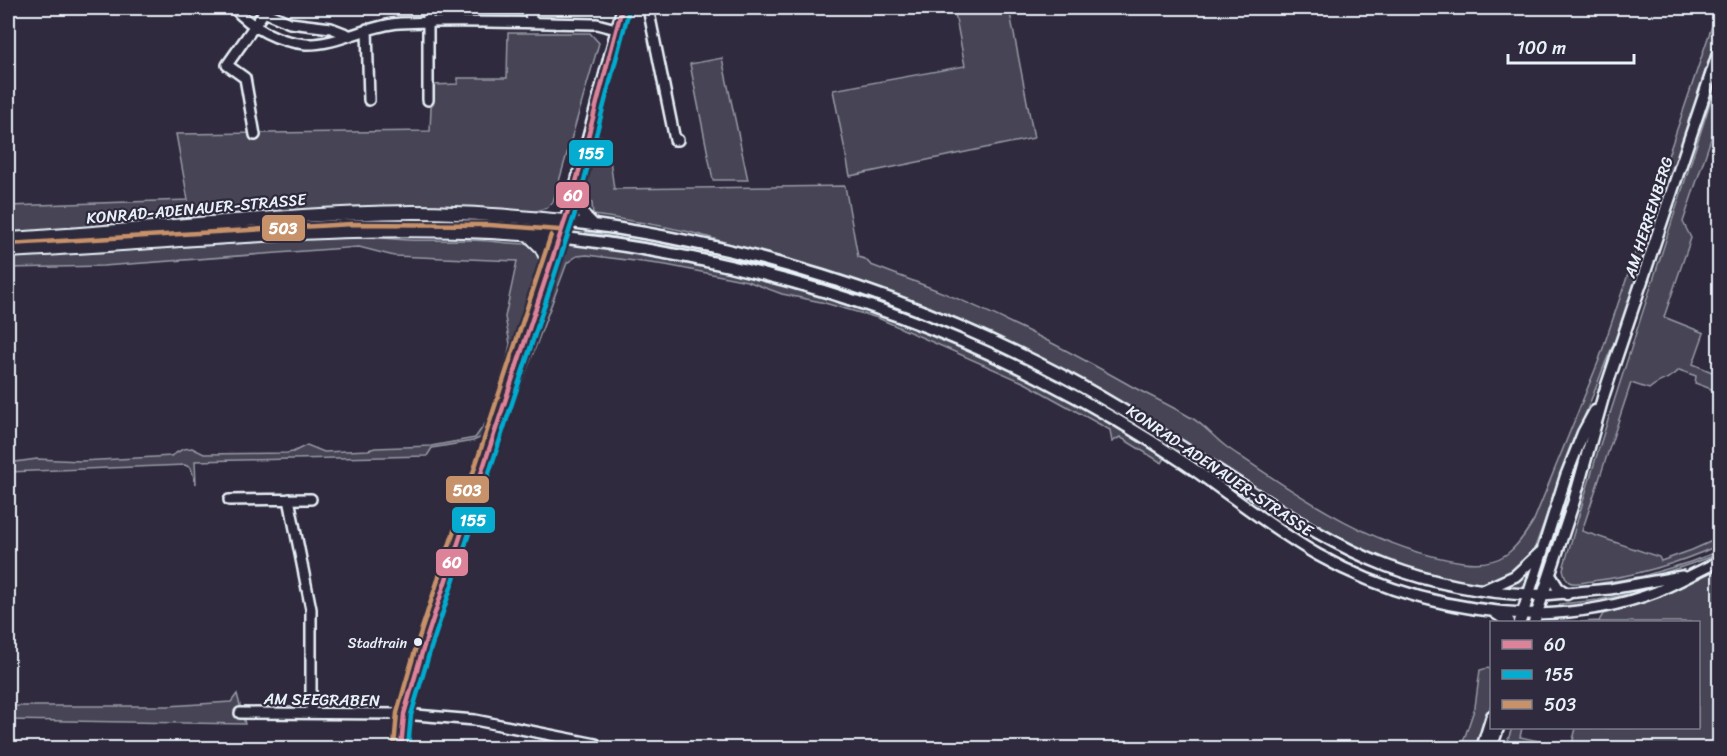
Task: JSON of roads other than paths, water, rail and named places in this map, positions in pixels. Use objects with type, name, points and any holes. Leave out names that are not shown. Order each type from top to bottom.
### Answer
[{"type":"highway","name":"KONRAD-ADENAUER-STRASSE","points":[[8,238],[329,215],[457,213],[564,221]]},
{"type":"highway","name":"KONRAD-ADENAUER-STRASSE","points":[[8,251],[334,231],[435,230],[558,237]]},
{"type":"highway","points":[[528,234],[541,247],[549,264]]},
{"type":"main road","name":"AM HERRENBERG","points":[[1536,618],[1590,450],[1604,394],[1719,48]]},
{"type":"main road","points":[[573,192],[580,211],[595,225]]},
{"type":"main road","name":"KONRAD-ADENAUER-STRASSE","points":[[564,221],[654,234],[774,261],[913,307],[997,343],[1061,375],[1132,415],[1287,515],[1343,547],[1388,567],[1452,585],[1482,591],[1543,595]]},
{"type":"main road","name":"KONRAD-ADENAUER-STRASSE","points":[[558,237],[661,252],[771,275],[830,293],[932,330],[1038,377],[1132,429],[1285,534],[1354,574],[1406,594],[1426,599],[1521,618],[1536,618]]},
{"type":"main road","name":"AM HERRENBERG","points":[[1521,618],[1573,457],[1604,394]]},
{"type":"main road","points":[[1482,591],[1515,576],[1543,551]]},
{"type":"main road","points":[[1550,574],[1558,588],[1567,594]]},
{"type":"main road","points":[[1494,611],[1508,621]]},
{"type":"main road","points":[[1482,748],[1490,720]]},
{"type":"main road","points":[[1491,748],[1498,729]]},
{"type":"street","points":[[234,8],[254,26],[269,34],[306,44],[328,42],[367,29],[399,23],[597,24],[615,28]]},
{"type":"street","points":[[428,8],[428,100]]},
{"type":"street","points":[[529,8],[532,23]]},
{"type":"street","points":[[400,748],[404,714],[423,648],[564,221],[622,8]]},
{"type":"street","points":[[648,8],[675,140],[678,140]]},
{"type":"street","points":[[255,135],[245,78],[227,65],[265,10],[290,23],[332,28],[349,35]]},
{"type":"street","points":[[367,29],[369,100]]},
{"type":"street","points":[[289,499],[311,609],[311,713]]},
{"type":"street","points":[[229,500],[311,499]]},
{"type":"street","points":[[1536,618],[1614,606],[1659,591],[1719,561]]},
{"type":"street","points":[[1543,595],[1610,589],[1690,575]]},
{"type":"street","name":"AM SEEGRABEN","points":[[240,713],[404,714]]},
{"type":"street","points":[[404,714],[475,720],[596,744]]},
{"type":"place","name":"Stadtrain","points":[[418,642]]}]
